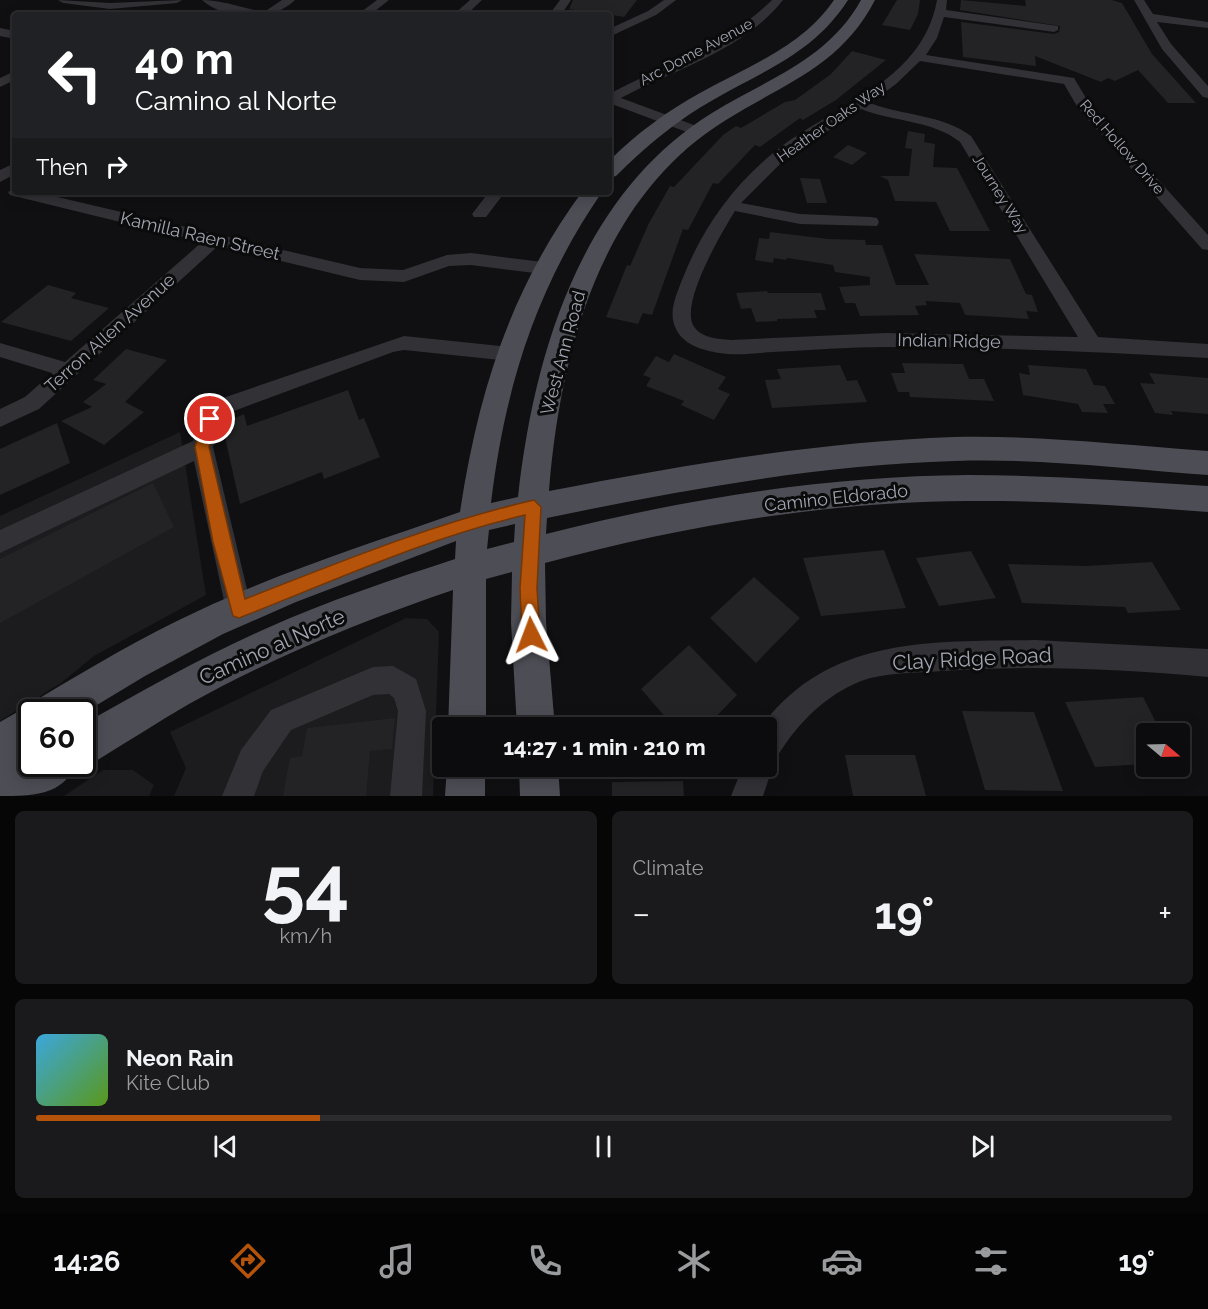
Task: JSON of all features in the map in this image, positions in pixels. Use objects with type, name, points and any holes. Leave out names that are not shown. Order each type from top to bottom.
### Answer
[{"type":"main road","points":[[612,169],[635,146],[669,120],[709,95],[788,53],[817,30],[841,0]]},
{"type":"main road","name":"West Ann Road","points":[[535,717],[528,588],[543,426],[566,327],[586,270],[605,233],[635,190],[666,158],[697,131],[823,54],[850,30],[868,0]]},
{"type":"main road","points":[[467,717],[474,520],[490,431],[510,354],[546,261],[590,195]]},
{"type":"main road","points":[[79,699],[132,663],[239,610],[388,550],[474,520],[534,507],[706,473],[871,454],[956,449],[1042,451],[1208,463]]},
{"type":"main road","name":"Camino Eldorado","points":[[471,569],[531,552],[703,514],[849,494],[995,487],[1208,500]]},
{"type":"main road","name":"Camino al Norte","points":[[96,738],[132,715],[219,668],[317,625],[471,569]]},
{"type":"main road","points":[[0,743],[18,732]]},
{"type":"main road","points":[[0,768],[18,753]]},
{"type":"main road","points":[[8,796],[37,777]]},
{"type":"main road","points":[[465,796],[466,777]]},
{"type":"main road","points":[[539,777],[540,796]]},
{"type":"street","points":[[63,0],[110,6],[177,0]]},
{"type":"street","points":[[207,0],[227,9],[242,12]]},
{"type":"street","points":[[264,12],[290,0]]},
{"type":"street","points":[[367,12],[384,0]]},
{"type":"street","points":[[463,12],[477,0]]},
{"type":"street","points":[[612,32],[652,14],[671,0]]},
{"type":"street","name":"Arc Dome Avenue","points":[[612,97],[730,38],[759,19],[778,0]]},
{"type":"street","points":[[1139,0],[1166,46],[1208,94]]},
{"type":"street","points":[[941,7],[1054,28]]},
{"type":"street","name":"Heather Oaks Way","points":[[692,338],[682,325],[679,311],[700,252],[730,205],[748,183],[801,140],[861,104],[917,57],[935,32],[941,7]]},
{"type":"street","points":[[1148,17],[1208,25]]},
{"type":"street","name":"Red Hollow Drive","points":[[917,57],[1069,81],[1083,105],[1208,245]]},
{"type":"street","points":[[612,100],[697,131]]},
{"type":"street","name":"Journey Way","points":[[861,104],[891,115],[944,125],[957,130],[966,140],[1092,344]]},
{"type":"street","name":"Kamilla Raen Street","points":[[28,195],[360,274],[404,276],[420,264],[471,259],[546,261]]},
{"type":"street","points":[[480,214],[491,195]]},
{"type":"street","points":[[730,205],[768,216],[803,221],[871,222]]},
{"type":"street","name":"Terron Allen Avenue","points":[[0,419],[32,403],[214,240]]},
{"type":"street","name":"Indian Ridge","points":[[692,338],[710,346],[731,347],[885,340],[1092,344],[1208,351]]},
{"type":"street","points":[[239,610],[221,542],[202,447],[210,419],[227,405],[390,346],[404,343],[510,354]]},
{"type":"street","points":[[0,350],[68,370]]},
{"type":"street","points":[[0,542],[202,447]]},
{"type":"street","name":"Clay Ridge Road","points":[[777,732],[799,703],[823,685],[857,669],[892,662],[957,656],[1069,654],[1208,663]]},
{"type":"street","points":[[238,796],[252,761],[281,720],[373,681],[393,680],[406,689],[412,711],[406,796]]},
{"type":"street","points":[[747,796],[754,777]]},
{"type":"shaded area","points":[[180,432],[206,595],[94,656],[61,683],[35,699],[18,699],[18,710],[0,721],[0,516]]},
{"type":"shaded area","points":[[406,618],[427,619],[439,632],[436,717],[432,717],[433,796],[174,796],[186,768],[170,732]]},
{"type":"shaded area","points":[[103,770],[133,770],[154,785],[149,796],[64,796],[96,777]]},
{"type":"building","points":[[573,0],[637,0],[624,17],[612,15],[612,12],[572,12],[574,10],[569,9]]},
{"type":"building","points":[[897,0],[920,0],[918,14],[910,30],[882,25]]},
{"type":"building","points":[[961,0],[1026,6],[1025,0],[1112,0],[1122,3],[1152,54],[1196,103],[1168,103],[1138,70],[1115,81],[1108,78],[1101,82],[1035,56],[1036,66],[963,57],[961,22],[1054,34],[1059,32],[1060,26],[960,10]]},
{"type":"building","points":[[852,51],[886,60],[836,100],[803,120],[800,118],[760,147],[755,145],[718,184],[713,183],[688,230],[683,229],[652,315],[643,313],[638,324],[606,317],[627,265],[630,266],[649,223],[670,186],[674,187],[723,135],[736,126],[741,128],[785,102],[795,100],[831,74]]},
{"type":"building","points":[[908,131],[925,134],[924,142],[935,144],[933,167],[957,168],[990,231],[950,231],[936,202],[895,201],[888,180],[880,176],[909,176],[912,149],[905,148]]},
{"type":"building","points":[[848,145],[867,153],[852,165],[833,157]]},
{"type":"building","points":[[800,178],[820,179],[827,203],[807,203]]},
{"type":"building","points":[[770,232],[828,239],[865,240],[866,245],[882,245],[896,285],[929,285],[914,254],[1010,259],[1026,294],[1032,295],[1038,312],[1026,311],[1029,319],[965,315],[960,303],[925,301],[927,305],[915,306],[919,315],[860,316],[855,303],[845,303],[839,287],[870,285],[870,277],[835,272],[833,265],[787,258],[786,260],[774,258],[773,263],[755,260],[759,238],[769,239]]},
{"type":"building","points":[[48,285],[76,293],[71,298],[109,308],[71,341],[1,322]]},
{"type":"building","points":[[767,291],[768,293],[821,293],[826,310],[814,310],[817,318],[756,322],[751,308],[741,309],[736,293]]},
{"type":"building","points":[[126,349],[167,360],[125,402],[144,412],[104,445],[61,421],[92,407],[83,402],[106,384],[93,380]]},
{"type":"building","points":[[674,354],[726,377],[718,389],[730,394],[714,420],[681,405],[684,401],[646,386],[651,378],[643,375],[656,356],[669,362]]},
{"type":"building","points":[[902,363],[963,364],[969,379],[984,379],[994,401],[910,397],[909,392],[898,392],[891,373],[905,373]]},
{"type":"building","points":[[840,365],[847,381],[857,380],[867,402],[772,408],[765,380],[781,379],[777,369]]},
{"type":"building","points":[[1028,365],[1086,369],[1094,385],[1105,386],[1115,404],[1103,404],[1108,413],[1082,412],[1078,404],[1023,395],[1019,373],[1030,375]]},
{"type":"building","points":[[1149,373],[1208,378],[1208,414],[1171,411],[1173,415],[1155,413],[1140,383],[1155,384]]},
{"type":"building","points":[[348,390],[359,420],[364,418],[380,457],[324,479],[322,472],[240,504],[222,424],[244,414],[247,426]]},
{"type":"building","points":[[57,423],[70,463],[0,495],[0,449]]},
{"type":"building","points":[[153,483],[174,527],[0,623],[0,559]]},
{"type":"building","points":[[884,550],[906,608],[821,616],[803,558]]},
{"type":"building","points":[[971,551],[996,598],[939,606],[916,558]]},
{"type":"building","points":[[1152,562],[1181,610],[1128,613],[1125,607],[1022,603],[1008,564],[1086,566]]},
{"type":"building","points":[[754,577],[800,618],[756,663],[710,618]]},
{"type":"building","points":[[689,645],[737,695],[716,717],[665,717],[641,689]]},
{"type":"building","points":[[1143,697],[1156,723],[1136,723],[1136,765],[1095,767],[1065,702]]},
{"type":"building","points":[[962,711],[1034,712],[1063,791],[985,790]]},
{"type":"building","points":[[395,718],[392,749],[370,751],[366,796],[283,796],[290,758],[302,756],[307,728]]},
{"type":"building","points":[[845,755],[915,755],[926,796],[853,796]]},
{"type":"building","points":[[683,781],[684,796],[612,796],[612,782]]},
{"type":"route","points":[[210,419],[202,447],[221,542],[239,610],[388,550],[474,520],[534,507],[528,588],[531,635]]}]
